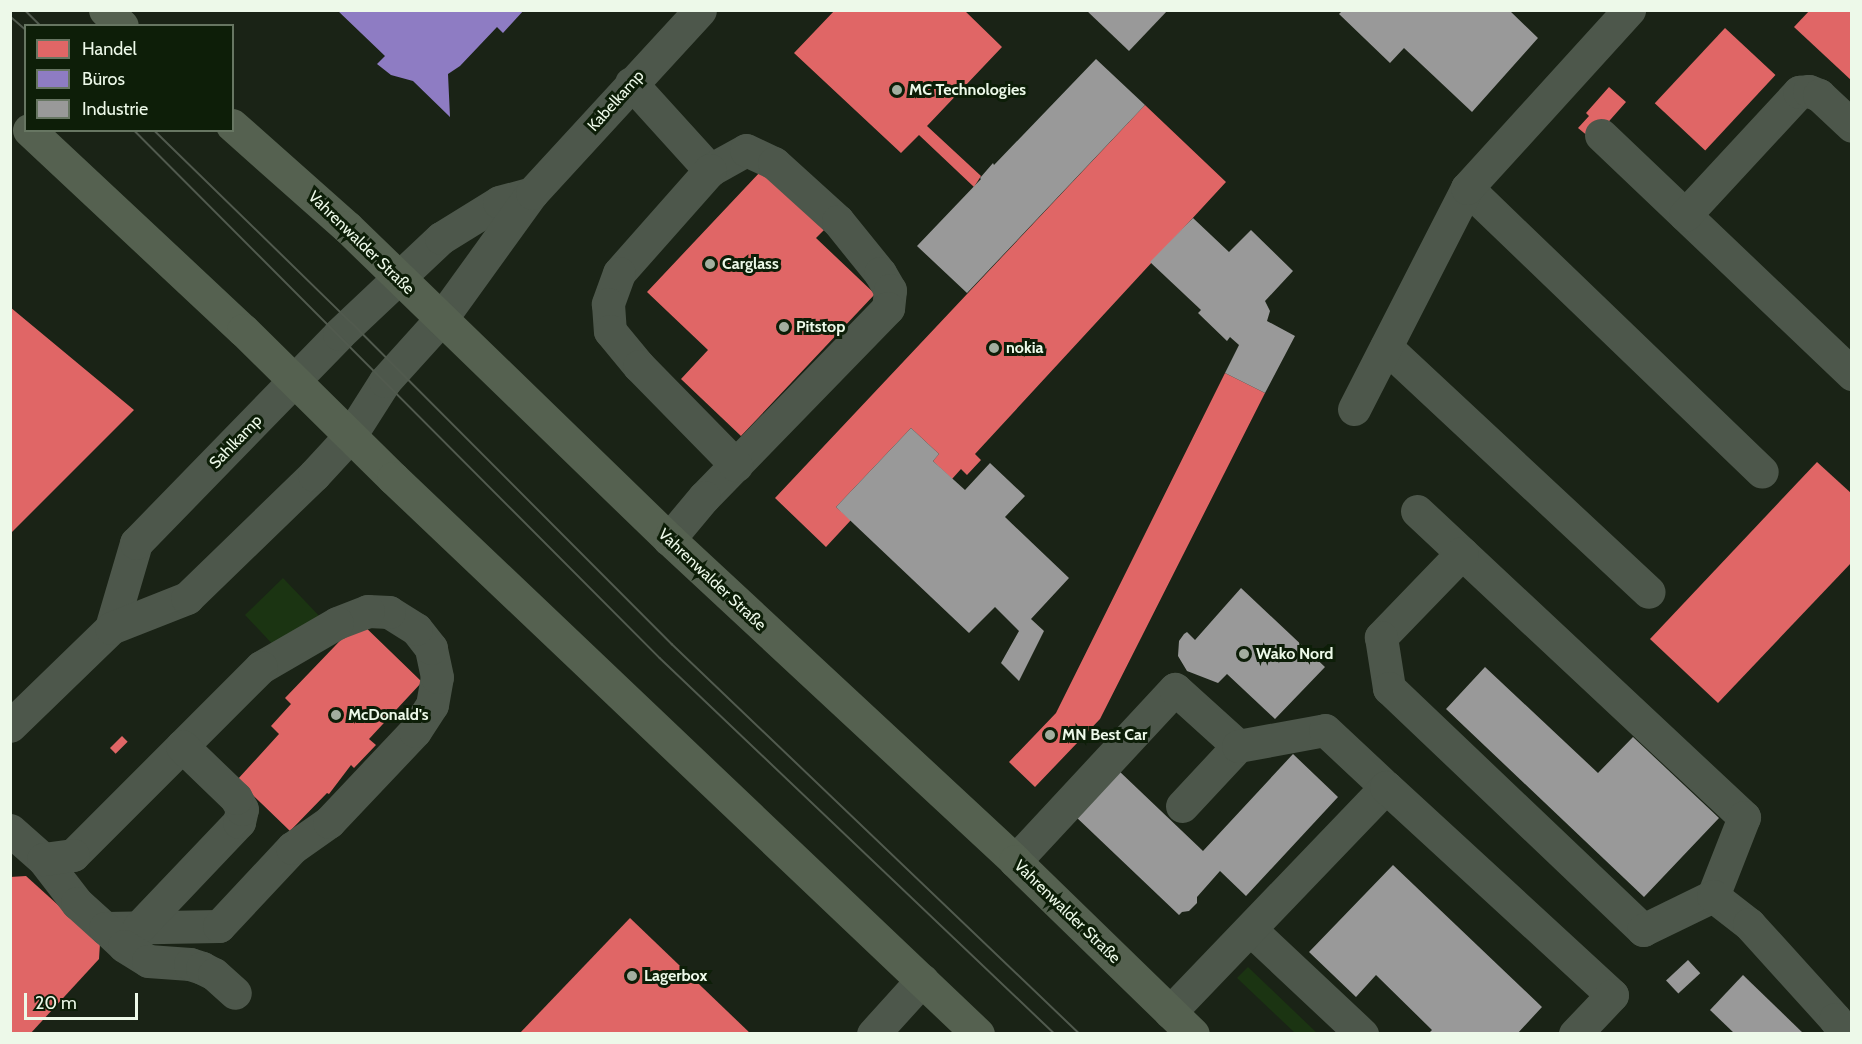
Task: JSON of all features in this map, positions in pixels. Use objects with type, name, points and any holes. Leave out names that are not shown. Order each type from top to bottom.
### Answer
[{"type":"main road","points":[[105,10],[120,24]]},
{"type":"main road","points":[[10,113],[24,125]]},
{"type":"main road","name":"Vahrenwalder Straße","points":[[234,127],[347,227],[669,539],[1015,861],[1181,1022]]},
{"type":"main road","points":[[31,132],[295,380],[350,436],[978,1034]]},
{"type":"street","name":"Kabelkamp","points":[[441,319],[532,193],[700,10]]},
{"type":"street","points":[[1354,409],[1467,188],[1629,10]]},
{"type":"street","points":[[631,83],[710,170]]},
{"type":"street","points":[[1685,215],[1799,92],[1809,91],[1819,95],[1851,126]]},
{"type":"street","points":[[1601,135],[1851,374]]},
{"type":"street","points":[[669,539],[736,465],[888,308],[890,290],[880,273],[838,221],[774,163],[746,150],[710,170],[619,273],[608,304],[610,331],[639,366],[736,465]]},
{"type":"street","points":[[1467,188],[1762,472]]},
{"type":"street","points":[[397,277],[441,238],[499,202],[532,193]]},
{"type":"street","name":"Sahlkamp","points":[[111,628],[136,543],[397,277]]},
{"type":"street","name":"Sahlkamp","points":[[10,726],[111,628],[187,598],[278,511],[350,436],[385,381],[441,319]]},
{"type":"street","points":[[1386,347],[1649,592]]},
{"type":"street","points":[[1417,510],[1744,818],[1713,896],[1643,930],[1389,688],[1380,637],[1462,553]]},
{"type":"street","points":[[42,859],[74,855],[261,667],[338,623],[368,611],[389,612],[416,629],[431,648],[437,677],[432,705],[415,731],[329,822],[292,848],[219,926],[105,928]]},
{"type":"street","points":[[1015,861],[1175,689],[1238,746]]},
{"type":"street","points":[[1182,806],[1238,746],[1325,730],[1612,995],[1575,1034]]},
{"type":"street","points":[[139,927],[239,822],[242,808],[236,798],[182,746]]},
{"type":"street","points":[[1181,1022],[1250,929],[1386,787]]},
{"type":"street","points":[[10,830],[42,859],[77,903],[124,946],[148,961],[190,964],[202,968],[214,974],[235,993]]},
{"type":"street","points":[[1713,896],[1749,924],[1835,1018],[1845,1034]]},
{"type":"street","points":[[1250,929],[1362,1034]]},
{"type":"street","points":[[873,1034],[922,980]]},
{"type":"green space","points":[[283,578],[324,621],[277,649],[245,615]]},
{"type":"green space","points":[[1248,967],[1317,1033],[1295,1033],[1237,978]]},
{"type":"building: Handel","name":"MC Technologies","points":[[835,10],[964,10],[1002,47],[927,126],[981,176],[974,187],[919,135],[901,153],[794,53]]},
{"type":"building: Handel","points":[[1810,10],[1852,10],[1852,81],[1794,27]]},
{"type":"building: Handel","points":[[1725,28],[1775,75],[1705,150],[1655,103]]},
{"type":"building: Handel","points":[[1609,87],[1626,102],[1603,128],[1589,137],[1578,128],[1589,116],[1586,113]]},
{"type":"building: Handel","points":[[1145,105],[1226,182],[975,454],[981,460],[967,475],[961,469],[952,479],[933,461],[939,454],[911,428],[836,507],[851,520],[826,547],[775,498]]},
{"type":"building: Handel","points":[[761,171],[824,230],[816,238],[875,294],[741,436],[681,379],[708,350],[647,292]]},
{"type":"building: Handel","points":[[10,307],[134,410],[10,534],[11,415]]},
{"type":"building: Handel","points":[[1225,373],[1265,393],[1100,719],[1035,787],[1009,762],[1056,713]]},
{"type":"building: Handel","points":[[1817,462],[1852,494],[1852,562],[1718,703],[1650,639]]},
{"type":"building: Handel","name":"McDonald's","points":[[359,621],[422,682],[369,739],[376,745],[354,768],[351,765],[329,794],[327,793],[290,831],[237,780],[279,734],[271,726],[291,704],[285,698]]},
{"type":"building: Handel","points":[[122,736],[128,742],[116,754],[110,748]]},
{"type":"building: Handel","points":[[26,876],[100,943],[99,959],[30,1034],[10,1034],[10,877]]},
{"type":"building: Handel","name":"Lagerbox","points":[[630,918],[751,1034],[519,1034]]},
{"type":"building: Büros","points":[[337,10],[524,10],[503,33],[497,27],[460,66],[448,74],[450,117],[413,81],[391,75],[377,64],[385,56]]},
{"type":"building: Industrie","points":[[1086,10],[1168,10],[1129,51]]},
{"type":"building: Industrie","points":[[1343,10],[1509,10],[1538,38],[1472,112],[1404,48],[1390,63],[1339,14]]},
{"type":"building: Industrie","points":[[1096,59],[1145,105],[967,293],[917,246],[981,179],[993,163],[994,165]]},
{"type":"building: Industrie","points":[[1193,218],[1229,252],[1251,230],[1293,271],[1265,301],[1270,311],[1267,321],[1295,336],[1265,393],[1225,373],[1239,345],[1230,337],[1227,341],[1198,313],[1201,310],[1150,262]]},
{"type":"building: Industrie","points":[[911,428],[939,454],[933,461],[965,490],[990,463],[1025,496],[1005,517],[1069,578],[1031,619],[1044,631],[1019,681],[1001,663],[1019,631],[995,607],[969,633],[836,507]]},
{"type":"building: Industrie","name":"Wako Nord","points":[[1241,588],[1325,667],[1275,719],[1227,674],[1218,683],[1187,671],[1178,656],[1179,641],[1184,634],[1187,632],[1195,640]]},
{"type":"building: Industrie","points":[[1485,667],[1598,773],[1633,737],[1719,818],[1644,897],[1446,709]]},
{"type":"building: Industrie","points":[[1293,754],[1338,797],[1246,896],[1220,871],[1197,897],[1197,903],[1189,911],[1179,915],[1075,816],[1118,770],[1203,851]]},
{"type":"building: Industrie","points":[[1393,865],[1542,1007],[1517,1034],[1428,1034],[1432,1030],[1376,975],[1356,997],[1309,952]]},
{"type":"building: Industrie","points":[[1688,960],[1700,973],[1678,994],[1666,980]]},
{"type":"building: Industrie","points":[[1743,975],[1804,1034],[1735,1034],[1710,1010]]},
{"type":"tram line","points":[[25,10],[39,24]]},
{"type":"tram line","points":[[10,16],[24,28]]},
{"type":"tram line","points":[[136,132],[660,658],[1055,1034]]},
{"type":"tram line","points":[[156,132],[351,322],[672,644],[1080,1034]]},
{"type":"place","name":"MC Technologies","points":[[897,90]]},
{"type":"place","name":"Carglass","points":[[710,264]]},
{"type":"place","name":"Pitstop","points":[[784,327]]},
{"type":"place","name":"nokia","points":[[994,348]]},
{"type":"place","name":"Wako Nord","points":[[1244,654]]},
{"type":"place","name":"McDonald's","points":[[336,715]]},
{"type":"place","name":"MN Best Car","points":[[1050,735]]},
{"type":"place","name":"Lagerbox","points":[[632,976]]}]
